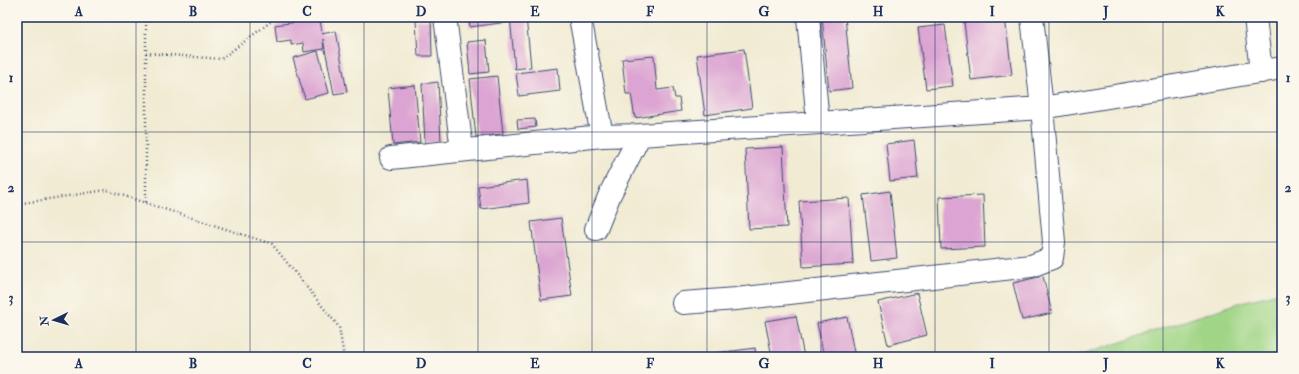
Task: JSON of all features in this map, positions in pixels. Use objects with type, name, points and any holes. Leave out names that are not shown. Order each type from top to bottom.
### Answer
[{"type":"street","points":[[445,17],[462,150]]},
{"type":"street","points":[[580,17],[602,136]]},
{"type":"street","points":[[808,17],[818,122]]},
{"type":"street","points":[[684,303],[736,299],[1030,266],[1052,258],[1054,242],[1032,17]]},
{"type":"street","points":[[391,158],[602,136],[640,135],[1042,108],[1272,70],[1254,17]]},
{"type":"street","points":[[596,229],[610,194],[640,135]]},
{"type":"path","points":[[146,17],[146,204]]},
{"type":"path","points":[[146,53],[221,59],[277,17]]},
{"type":"path","points":[[17,204],[106,190],[272,244],[339,327],[344,357]]},
{"type":"green space","points":[[1282,292],[1282,357],[1076,357],[1242,302]]},
{"type":"building","points":[[468,17],[508,17],[508,22],[470,27]]},
{"type":"building","points":[[510,17],[526,17],[531,67],[515,69]]},
{"type":"building","points":[[693,17],[708,17],[708,19],[694,21]]},
{"type":"building","points":[[822,17],[845,17],[852,88],[829,91]]},
{"type":"building","points":[[1005,17],[1012,75],[971,80],[964,22]]},
{"type":"building","points":[[320,19],[322,34],[336,31],[347,92],[334,94],[323,39],[324,49],[304,52],[303,43],[291,45],[291,40],[277,42],[275,25]]},
{"type":"building","points":[[416,20],[431,20],[432,56],[418,56]]},
{"type":"building","points":[[945,25],[953,86],[926,89],[918,28]]},
{"type":"building","points":[[486,40],[489,72],[470,74],[467,42]]},
{"type":"building","points":[[744,49],[752,108],[705,115],[697,55]]},
{"type":"building","points":[[318,51],[329,93],[305,99],[293,58]]},
{"type":"building","points":[[654,56],[657,90],[673,88],[675,98],[679,98],[681,111],[635,118],[631,94],[626,94],[622,59]]},
{"type":"building","points":[[558,68],[560,91],[519,96],[516,73]]},
{"type":"building","points":[[497,76],[503,134],[476,137],[470,79]]},
{"type":"building","points":[[438,82],[441,142],[425,143],[422,84]]},
{"type":"building","points":[[415,85],[420,142],[393,145],[388,88]]},
{"type":"building","points":[[535,119],[536,127],[518,129],[517,120]]},
{"type":"building","points":[[914,140],[918,178],[890,181],[886,144]]},
{"type":"building","points":[[783,147],[787,227],[749,229],[745,149]]},
{"type":"building","points":[[527,180],[529,203],[481,209],[478,186]]},
{"type":"building","points":[[890,191],[897,258],[871,261],[863,195]]},
{"type":"building","points":[[983,195],[985,247],[941,249],[939,197]]},
{"type":"building","points":[[849,198],[853,264],[803,267],[799,201]]},
{"type":"building","points":[[561,218],[572,296],[541,300],[531,222]]},
{"type":"building","points":[[1043,276],[1052,313],[1022,320],[1013,283]]},
{"type":"building","points":[[917,293],[927,335],[888,345],[878,302]]},
{"type":"building","points":[[796,316],[804,357],[772,357],[765,321]]},
{"type":"building","points":[[847,317],[855,357],[824,357],[817,323]]},
{"type":"building","points":[[755,348],[756,357],[719,357],[718,353]]}]
